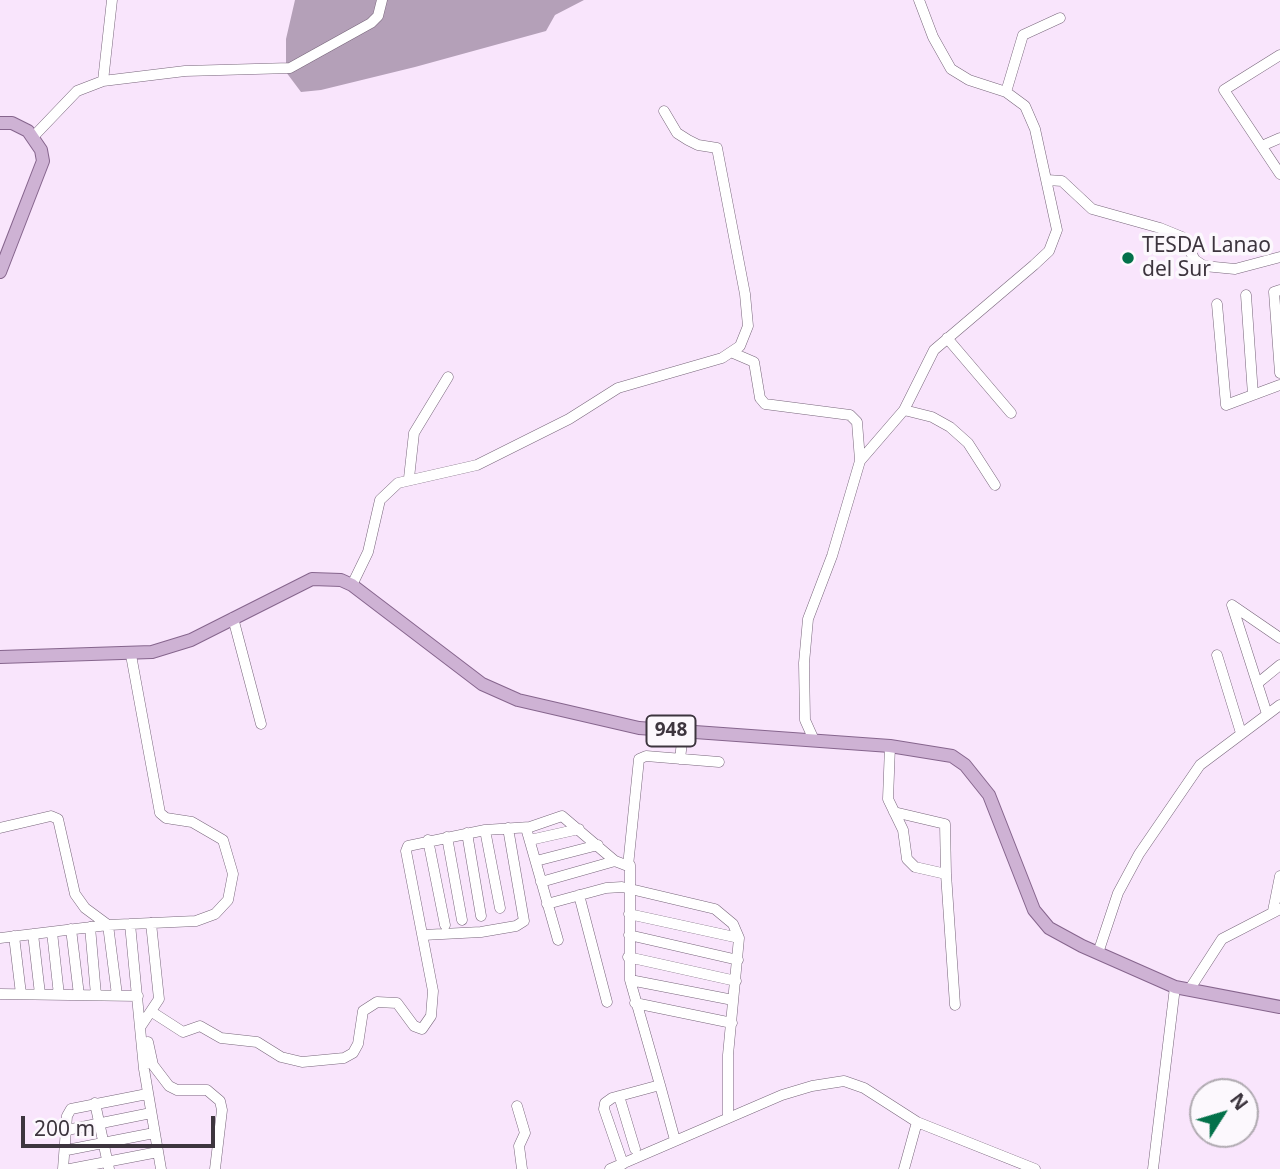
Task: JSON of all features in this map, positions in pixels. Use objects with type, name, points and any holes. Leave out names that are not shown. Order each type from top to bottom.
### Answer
[{"type":"main road","points":[[0,123],[20,125],[33,137],[41,150],[41,172],[0,272]]},
{"type":"main road","name":"948","points":[[0,657],[131,654],[174,647],[312,579],[341,580],[352,585],[482,684],[501,694],[626,725],[683,733],[890,746],[936,751],[952,756],[979,779],[999,814],[1034,910],[1049,928],[1175,987],[1280,1007]]},
{"type":"street","points":[[103,81],[112,0]]},
{"type":"street","points":[[33,137],[77,91],[103,81],[186,71],[290,68],[371,23],[378,16],[382,0]]},
{"type":"street","points":[[860,461],[904,411],[927,360],[947,338],[1034,265],[1055,241],[1056,217],[1029,113],[1019,100],[1006,92],[968,80],[951,69],[933,37],[919,0]]},
{"type":"street","points":[[1006,92],[1023,35],[1060,18]]},
{"type":"street","points":[[1280,55],[1224,90],[1264,145],[1280,174]]},
{"type":"street","points":[[352,585],[368,552],[380,500],[398,483],[408,478],[477,465],[569,419],[618,388],[733,353],[745,337],[748,313],[717,148],[698,145],[677,133],[664,111]]},
{"type":"street","points":[[1264,145],[1280,138]]},
{"type":"street","points":[[1047,180],[1062,181],[1092,209],[1182,237],[1195,260],[1204,266],[1235,269],[1280,257]]},
{"type":"street","points":[[1280,290],[1273,292],[1278,324],[1280,373]]},
{"type":"street","points":[[1246,295],[1253,395]]},
{"type":"street","points":[[1217,304],[1226,405],[1280,385]]},
{"type":"street","points":[[947,338],[1011,413]]},
{"type":"street","points":[[733,353],[754,362],[760,398],[765,404],[850,415],[857,422],[860,461],[832,556],[808,619],[804,653],[805,720],[814,740]]},
{"type":"street","points":[[408,478],[414,433],[448,377]]},
{"type":"street","points":[[904,411],[932,417],[950,427],[968,443],[995,485]]},
{"type":"street","points":[[1267,714],[1232,605],[1280,638]]},
{"type":"street","points":[[233,618],[261,724]]},
{"type":"street","points":[[0,938],[108,925],[196,921],[215,914],[228,901],[233,874],[228,848],[217,835],[192,822],[166,818],[160,813],[131,654]]},
{"type":"street","points":[[1217,655],[1241,733]]},
{"type":"street","points":[[1258,683],[1280,664]]},
{"type":"street","points":[[1098,953],[1118,893],[1139,854],[1200,765],[1280,705]]},
{"type":"street","points":[[793,739],[805,720]]},
{"type":"street","points":[[680,759],[683,733]]},
{"type":"street","points":[[890,746],[887,788],[903,830],[911,864],[946,874]]},
{"type":"street","points":[[675,1140],[630,980],[629,865],[639,759],[719,762]]},
{"type":"street","points":[[894,812],[944,824],[955,1005]]},
{"type":"street","points":[[0,828],[51,816],[57,818],[75,894],[85,908],[108,925],[117,995]]},
{"type":"street","points":[[152,1012],[183,1032],[200,1026],[221,1038],[257,1042],[294,1061],[344,1058],[355,1050],[361,1017],[370,1005],[391,1001],[401,1008],[416,1028],[422,1029],[428,1024],[433,991],[406,851],[410,844],[485,830],[526,828],[562,816],[615,861],[629,865]]},
{"type":"street","points":[[423,936],[481,932],[516,926],[524,921],[508,828]]},
{"type":"street","points":[[526,828],[558,940]]},
{"type":"street","points":[[530,840],[579,829]]},
{"type":"street","points":[[485,830],[500,908]]},
{"type":"street","points":[[467,833],[481,916]]},
{"type":"street","points":[[447,837],[462,920]]},
{"type":"street","points":[[428,840],[444,925]]},
{"type":"street","points":[[536,861],[598,845]]},
{"type":"street","points":[[541,882],[615,861]]},
{"type":"street","points":[[1189,990],[1222,939],[1276,910],[1280,876]]},
{"type":"street","points":[[547,904],[614,887],[715,909],[733,923],[739,938],[728,1055],[728,1115]]},
{"type":"street","points":[[579,895],[607,1002]]},
{"type":"street","points":[[629,914],[739,938]]},
{"type":"street","points":[[151,923],[159,999],[142,1023],[147,1094],[161,1169]]},
{"type":"street","points":[[130,924],[138,996],[150,1059],[166,1083],[177,1090],[206,1090],[220,1101],[222,1110],[215,1169]]},
{"type":"street","points":[[90,927],[96,995]]},
{"type":"street","points":[[71,929],[79,995]]},
{"type":"street","points":[[52,932],[59,995]]},
{"type":"street","points":[[33,934],[40,995]]},
{"type":"street","points":[[629,935],[738,960]]},
{"type":"street","points":[[13,936],[21,994]]},
{"type":"street","points":[[628,957],[736,981]]},
{"type":"street","points":[[630,980],[733,1000]]},
{"type":"street","points":[[0,982],[1,994],[138,996]]},
{"type":"street","points":[[1153,1169],[1175,987]]},
{"type":"street","points":[[635,1003],[732,1023]]},
{"type":"street","points":[[621,1159],[648,1153],[728,1115],[802,1088],[844,1081],[864,1088],[917,1122],[1035,1169]]},
{"type":"street","points":[[621,1159],[604,1106],[619,1096],[660,1085]]},
{"type":"street","points":[[64,1169],[66,1116],[71,1109],[147,1094]]},
{"type":"street","points":[[619,1096],[635,1149]]},
{"type":"street","points":[[95,1103],[108,1166]]},
{"type":"street","points":[[517,1106],[525,1133],[519,1146],[522,1169]]},
{"type":"street","points":[[66,1130],[151,1113]]},
{"type":"street","points":[[904,1169],[917,1122]]},
{"type":"street","points":[[66,1150],[155,1133]]},
{"type":"street","points":[[635,1149],[648,1153]]},
{"type":"street","points":[[610,1169],[635,1149]]},
{"type":"street","points":[[70,1169],[108,1166],[158,1152]]},
{"type":"shaded area","points":[[295,0],[584,0],[555,15],[546,31],[415,67],[321,90],[301,92],[286,72],[286,39]]},
{"type":"place","name":"TESDA Lanao del Sur","points":[[1128,258]]}]
